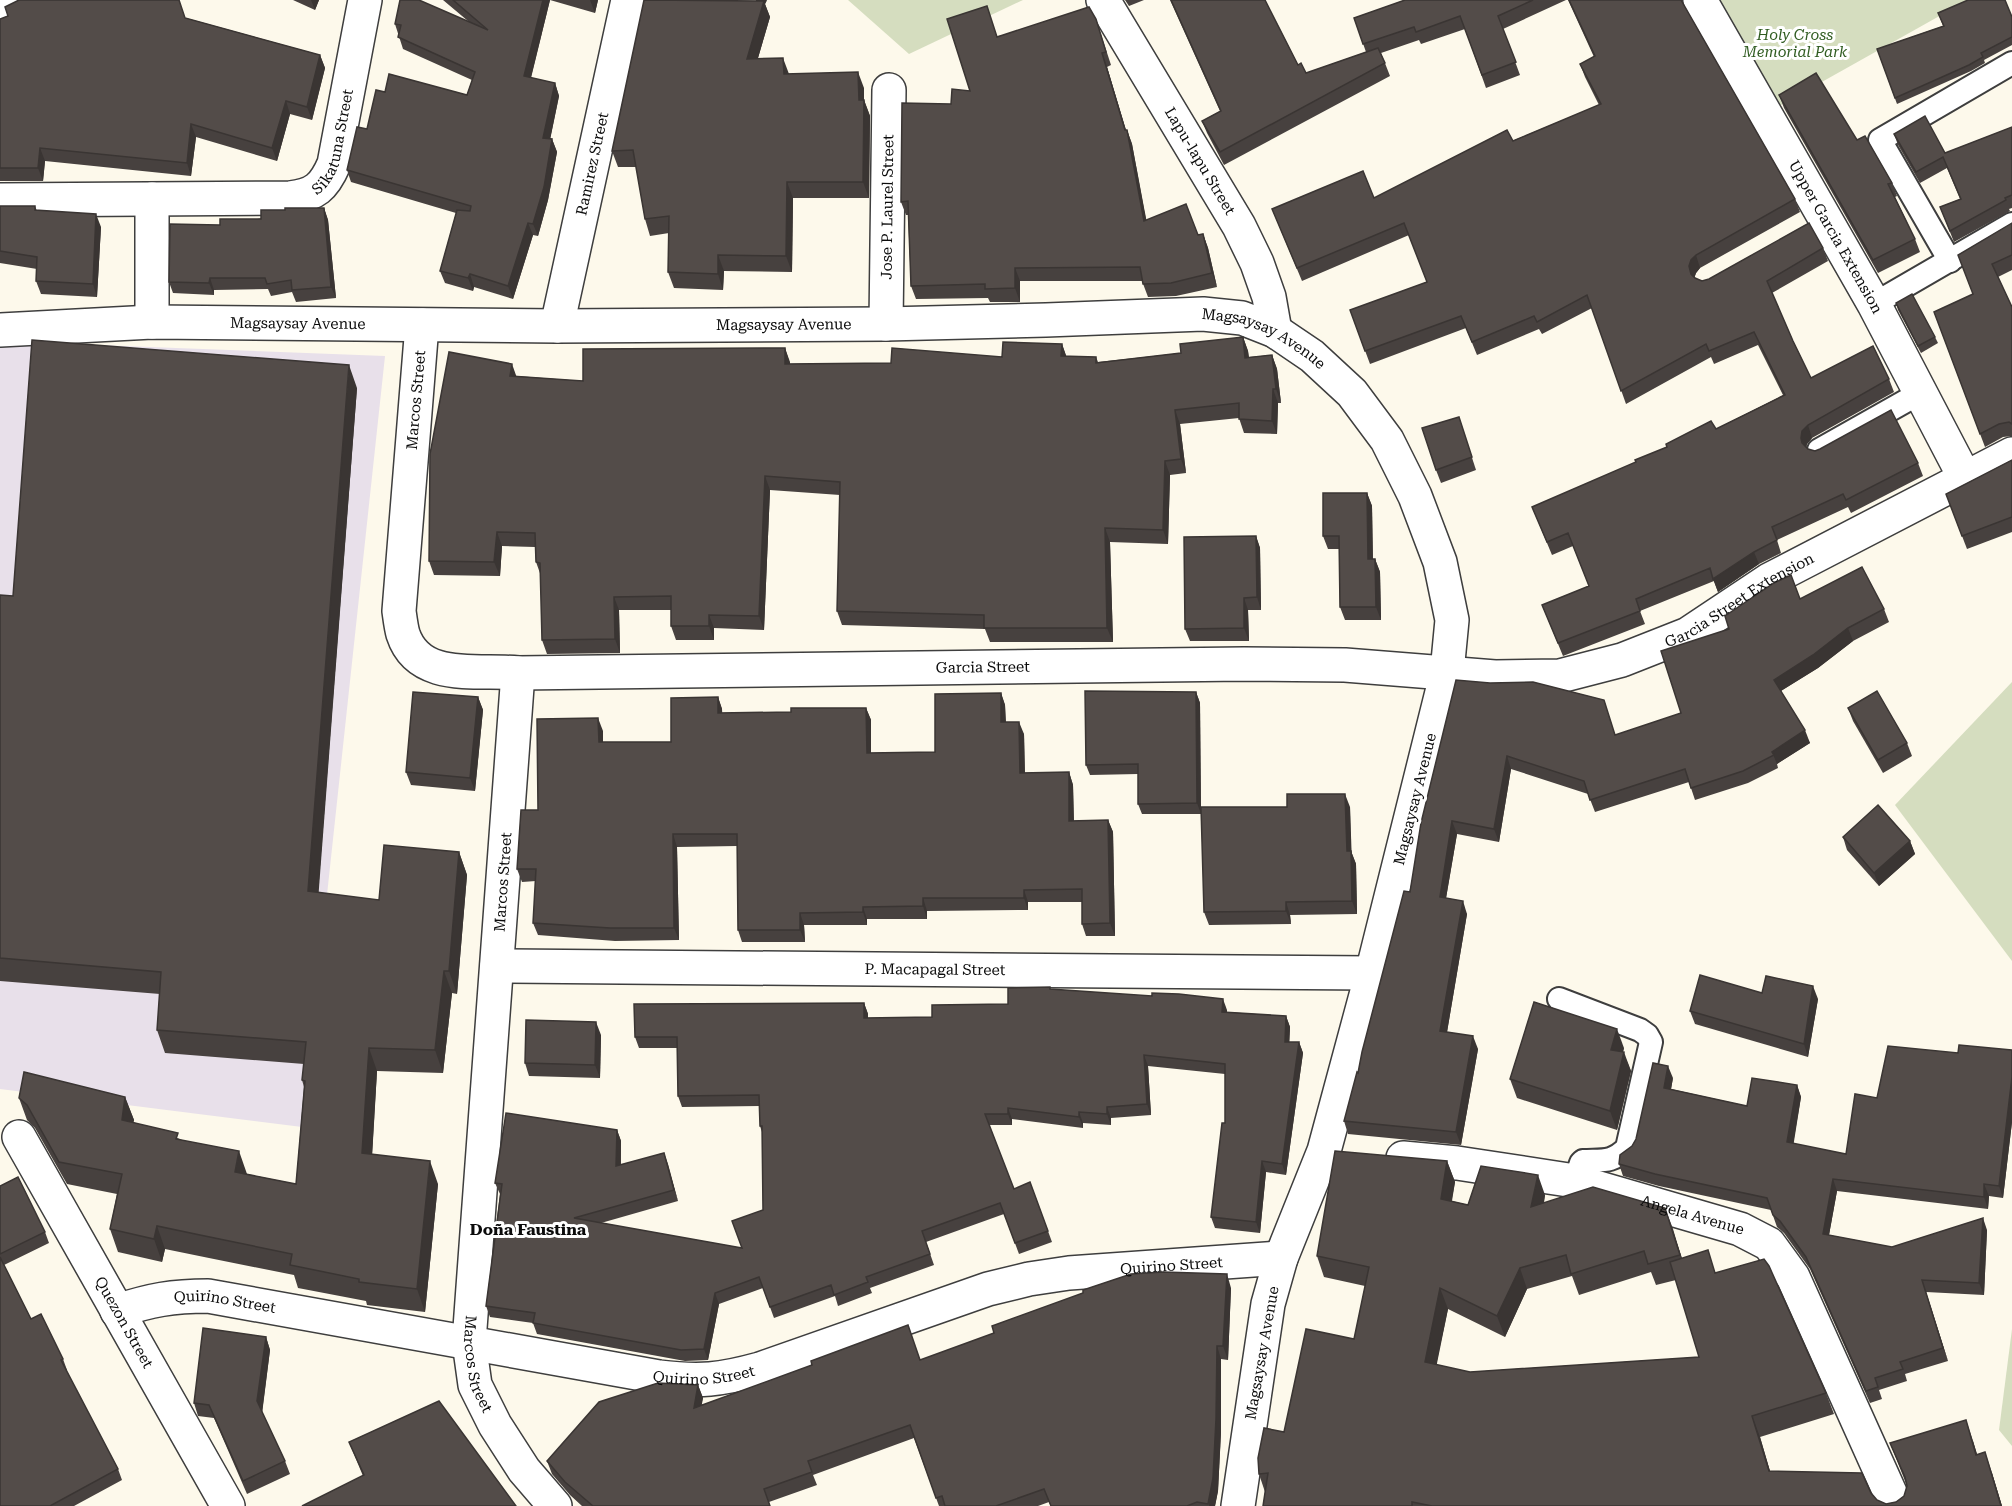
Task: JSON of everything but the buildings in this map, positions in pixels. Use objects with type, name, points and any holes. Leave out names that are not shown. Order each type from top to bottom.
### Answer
[{"type":"street","points":[[0,4],[11,0]]},
{"type":"street","name":"Sikatuna Street","points":[[0,200],[290,198],[304,196],[316,190],[327,181],[334,164],[365,0]]},
{"type":"street","name":"Ramirez Street","points":[[557,326],[628,0]]},
{"type":"street","name":"Lapu-lapu Street","points":[[1103,0],[1239,226],[1257,263],[1269,297],[1275,331]]},
{"type":"street","name":"Upper Garcia Extension","points":[[1700,0],[1813,220],[1874,304],[1965,478]]},
{"type":"street","name":"Jose P. Laurel Street","points":[[886,324],[889,90]]},
{"type":"street","points":[[152,199],[152,322]]},
{"type":"street","name":"Magsaysay Avenue","points":[[0,330],[152,322],[557,326],[886,324],[1203,314],[1242,318],[1275,331],[1312,356],[1352,393],[1387,440],[1415,496],[1440,562],[1452,620],[1447,672],[1372,973],[1324,1151],[1281,1258],[1268,1304],[1238,1506]]},
{"type":"street","name":"Marcos Street","points":[[422,325],[399,611],[404,635],[415,655],[436,668],[518,673],[469,1342],[475,1385],[495,1425],[524,1470],[555,1506]]},
{"type":"street","name":"Garcia Street Extension","points":[[1447,672],[1495,677],[1560,676],[1622,660],[1688,634],[1769,580],[2012,454]]},
{"type":"street","name":"Garcia Street","points":[[518,673],[1200,664],[1344,665],[1447,672]]},
{"type":"street","name":"P. Macapagal Street","points":[[497,966],[1372,973]]},
{"type":"street","name":"Quezon Street","points":[[19,1137],[228,1506]]},
{"type":"street","name":"Angela Avenue","points":[[1324,1151],[1456,1163],[1575,1181],[1740,1229],[1769,1244],[1793,1277],[1896,1506]]},
{"type":"street","name":"Quirino Street","points":[[117,1311],[173,1296],[208,1296],[659,1377],[693,1381],[726,1378],[760,1369],[988,1289],[1029,1279],[1069,1273],[1281,1258]]},
{"type":"lane","points":[[1950,261],[1880,140],[2012,63]]},
{"type":"lane","points":[[1874,304],[2012,224]]},
{"type":"lane","points":[[1819,450],[1920,393]]},
{"type":"lane","points":[[1559,999],[1640,1030],[1651,1042],[1627,1148],[1617,1158],[1584,1161],[1575,1181]]},
{"type":"shaded area","points":[[17,342],[385,356],[302,1127],[0,1089],[0,344]]},
{"type":"green space","points":[[848,0],[1023,0],[909,54]]},
{"type":"green space","name":"Holy Cross Memorial Park","points":[[1718,0],[1968,0],[1779,106]]},
{"type":"green space","points":[[2012,682],[2012,961],[1895,805]]},
{"type":"green space","points":[[2012,1329],[2012,1446],[1999,1430]]},
{"type":"district","name":"Doña Faustina","points":[[528,1229]]}]
